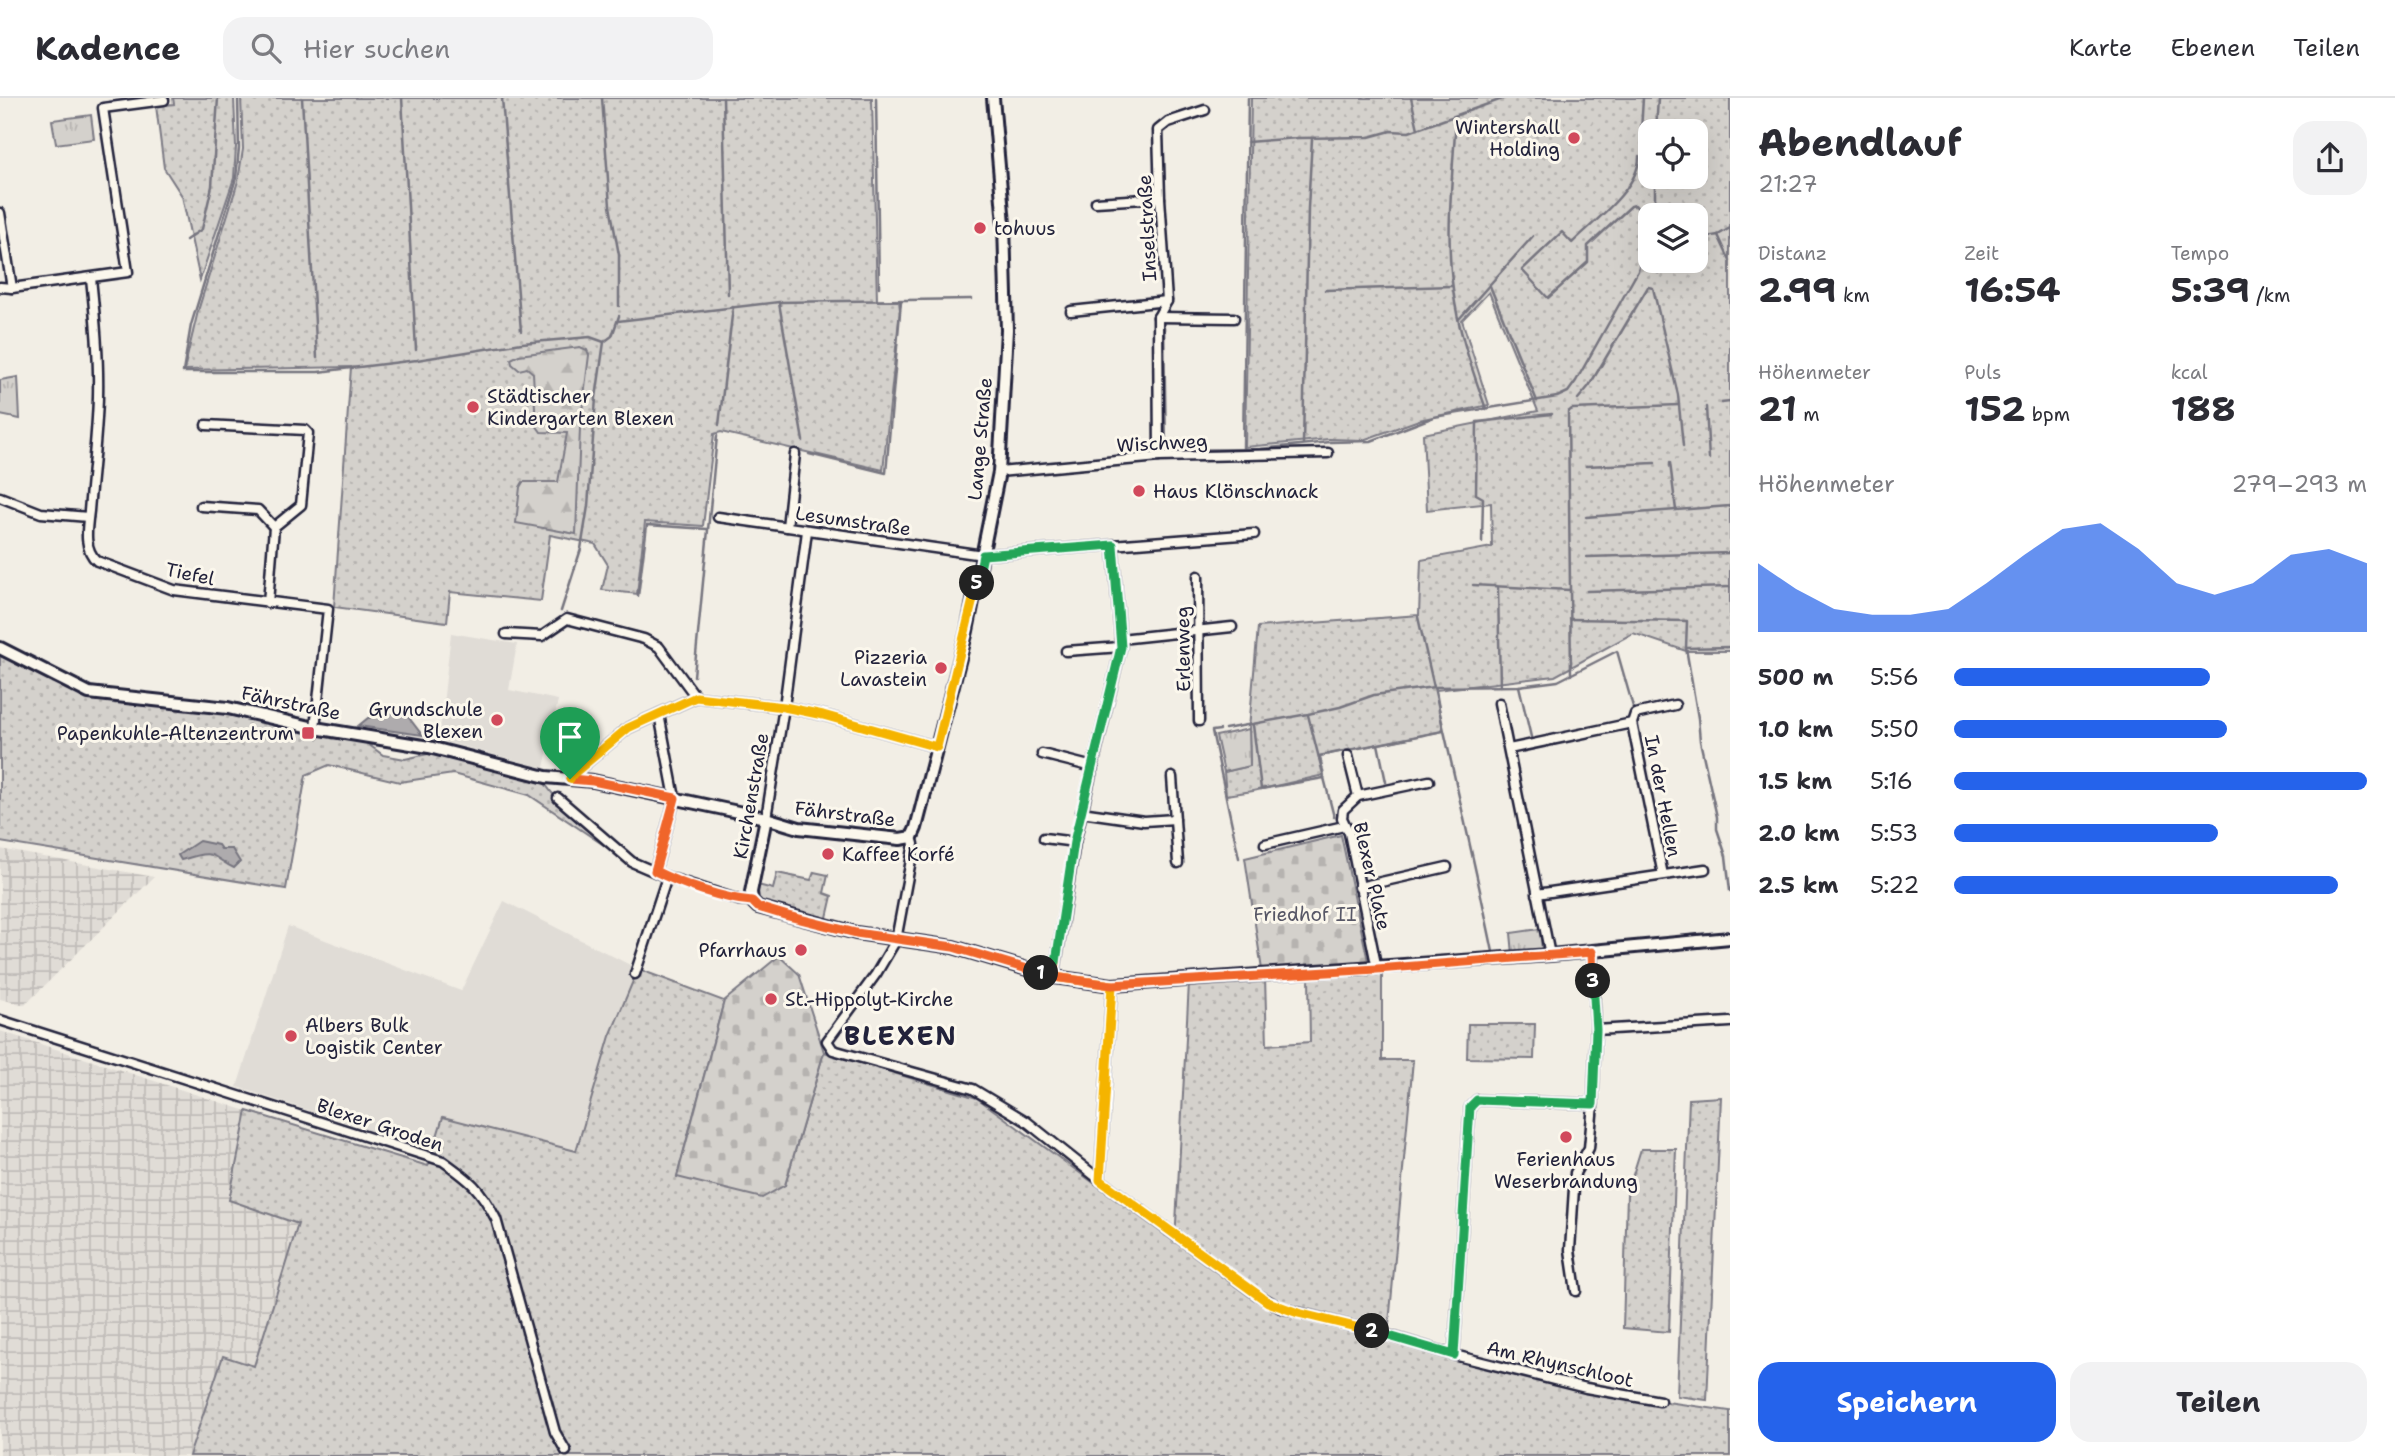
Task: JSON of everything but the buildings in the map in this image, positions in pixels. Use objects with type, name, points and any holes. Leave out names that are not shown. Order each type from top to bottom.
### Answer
[{"type":"street","name":"Lange Straße","points":[[827,1041],[876,974],[896,940],[914,844],[912,837],[967,631],[999,472],[1007,330],[1004,224],[993,98]]},
{"type":"street","points":[[0,287],[12,288],[128,272],[103,108],[164,100]]},
{"type":"street","name":"Inselstraße","points":[[1159,457],[1158,317],[1167,301],[1158,131],[1168,122],[1205,110]]},
{"type":"street","points":[[1096,202],[1160,198]]},
{"type":"street","points":[[0,213],[12,288]]},
{"type":"street","name":"Tiefel","points":[[91,278],[97,338],[98,398],[88,517],[87,548],[90,556],[97,562],[174,590],[328,610],[315,728]]},
{"type":"street","points":[[1071,311],[1167,301]]},
{"type":"street","points":[[1158,317],[1234,318]]},
{"type":"street","points":[[206,425],[305,430],[308,433],[300,505],[274,527],[268,603]]},
{"type":"street","name":"Wischweg","points":[[999,472],[1159,457],[1328,453]]},
{"type":"street","points":[[787,527],[795,454]]},
{"type":"street","points":[[0,498],[41,513],[88,517]]},
{"type":"street","points":[[201,506],[258,510],[274,527]]},
{"type":"street","name":"Lesumstraße","points":[[718,517],[983,555],[1254,534]]},
{"type":"street","name":"Kirchenstraße","points":[[752,901],[751,892],[784,707],[807,531]]},
{"type":"street","points":[[1054,977],[1074,842],[1121,643],[1113,545]]},
{"type":"street","name":"Erlenweg","points":[[1198,576],[1199,721]]},
{"type":"street","points":[[506,634],[542,636],[568,619],[644,639],[659,647],[696,697]]},
{"type":"street","points":[[1066,651],[1198,629],[1232,627]]},
{"type":"street","name":"Fährstraße","points":[[0,648],[89,693],[228,708],[315,728],[429,747],[546,777],[593,781],[675,798],[766,818],[792,827],[900,839],[912,837]]},
{"type":"street","points":[[570,779],[628,728],[696,697],[784,707],[823,715],[937,747]]},
{"type":"street","points":[[1499,703],[1550,955]]},
{"type":"street","name":"In der Hellen","points":[[1663,875],[1632,723],[1635,714],[1675,705]]},
{"type":"street","points":[[655,871],[675,798],[659,714]]},
{"type":"street","name":"In der Hellen","points":[[1509,749],[1632,723]]},
{"type":"street","points":[[1042,754],[1093,767]]},
{"type":"street","name":"Blexer Plate","points":[[1348,756],[1358,796],[1343,810],[1345,826],[1349,833],[1377,969]]},
{"type":"street","points":[[1172,777],[1178,863]]},
{"type":"street","points":[[1358,796],[1429,781]]},
{"type":"street","points":[[558,798],[632,862],[667,877],[739,900],[752,901],[758,907],[788,916],[856,933],[953,947],[1054,977],[1112,985],[1377,969],[1730,938]]},
{"type":"street","points":[[1081,812],[1144,821],[1175,819]]},
{"type":"street","points":[[1265,844],[1345,826]]},
{"type":"street","points":[[1044,838],[1074,842]]},
{"type":"street","points":[[1359,887],[1447,867]]},
{"type":"street","name":"In der Hellen","points":[[1537,894],[1704,869]]},
{"type":"street","points":[[635,974],[667,877]]},
{"type":"street","points":[[1576,1291],[1570,1250],[1575,1173],[1589,1147],[1593,1104],[1596,1030],[1592,952]]},
{"type":"street","points":[[1100,1180],[1112,985]]},
{"type":"street","name":"Blexer Groden","points":[[0,1020],[443,1161],[473,1182],[496,1219],[555,1432],[566,1451]]},
{"type":"street","points":[[1596,1030],[1730,1022]]},
{"type":"street","name":"Am Rhynschloot","points":[[827,1041],[833,1050],[846,1055],[972,1089],[1026,1121],[1100,1180],[1268,1302],[1298,1313],[1454,1355],[1586,1388],[1660,1401]]},
{"type":"street","points":[[1454,1355],[1470,1107],[1477,1100],[1593,1104]]},
{"type":"shaded area","name":"Grundschule Blexen","points":[[451,633],[517,644],[509,690],[558,700],[544,768],[439,740]]},
{"type":"shaded area","points":[[388,713],[406,714],[422,735],[358,726],[368,718]]},
{"type":"shaded area","points":[[199,841],[218,845],[221,849],[232,849],[240,862],[234,868],[207,854],[181,860],[178,855]]},
{"type":"shaded area","points":[[0,849],[154,877],[25,1005],[0,999]]},
{"type":"shaded area","points":[[504,901],[638,969],[610,1036],[575,1153],[443,1118],[433,1151],[237,1087],[288,926],[461,991]]},
{"type":"shaded area","points":[[0,1031],[247,1111],[229,1200],[298,1223],[254,1367],[223,1356],[189,1456],[0,1456]]},
{"type":"green space","points":[[173,98],[234,98],[234,178],[200,280],[182,196],[164,168],[156,106],[174,104]]},
{"type":"green space","points":[[241,98],[872,98],[877,301],[899,301],[900,310],[883,470],[721,432],[714,434],[703,526],[645,522],[637,594],[602,590],[608,565],[595,544],[550,535],[541,601],[450,592],[447,622],[334,607],[351,367],[184,370],[198,311],[238,181],[243,149]]},
{"type":"green space","points":[[1251,98],[1730,98],[1730,651],[1686,651],[1633,633],[1555,676],[1436,690],[1443,731],[1320,756],[1324,775],[1226,795],[1224,772],[1250,766],[1249,729],[1258,627],[1419,615],[1421,560],[1492,547],[1491,503],[1427,510],[1423,434],[1538,411],[1489,292],[1462,320],[1489,405],[1419,420],[1363,440],[1329,439],[1245,447]]},
{"type":"green space","points":[[91,115],[94,139],[56,144],[52,120]]},
{"type":"green space","points":[[580,347],[587,350],[589,355],[580,428],[576,534],[516,523],[520,487],[523,482],[558,482],[567,433],[541,432],[536,425],[533,373],[527,368],[519,370],[512,364],[511,359],[519,355]]},
{"type":"green space","points":[[18,377],[20,419],[0,415],[0,380]]},
{"type":"green space","points":[[0,654],[66,687],[97,698],[203,710],[365,742],[383,755],[405,759],[432,753],[543,781],[568,811],[617,854],[529,795],[453,774],[400,782],[329,765],[306,775],[286,889],[0,842]]},
{"type":"green space","points":[[1249,729],[1250,766],[1224,772],[1216,736]]},
{"type":"green space","name":"Friedhof II","points":[[1341,835],[1368,961],[1262,970],[1245,858]]},
{"type":"green space","points":[[814,872],[828,875],[824,893],[832,896],[826,922],[763,903],[757,896],[758,885],[773,889],[777,873],[811,880]]},
{"type":"green space","points":[[1540,929],[1542,950],[1513,954],[1511,933]]},
{"type":"green space","points":[[779,956],[799,974],[824,1052],[785,1185],[762,1198],[677,1177],[724,1001]]},
{"type":"green space","points":[[638,969],[724,1001],[677,1176],[785,1185],[824,1052],[977,1098],[1175,1242],[1189,983],[1265,978],[1267,1045],[1310,1042],[1309,976],[1382,972],[1382,1060],[1413,1060],[1388,1335],[1513,1371],[1660,1401],[1730,1411],[1730,1456],[189,1456],[223,1356],[254,1366],[298,1224],[229,1200],[247,1111],[428,1166],[443,1117],[576,1151],[610,1036]]},
{"type":"green space","points":[[1468,1024],[1535,1024],[1534,1059],[1467,1058]]},
{"type":"green space","points":[[1721,1097],[1707,1400],[1677,1396],[1689,1099]]},
{"type":"green space","points":[[1641,1149],[1676,1149],[1669,1332],[1623,1328],[1627,1194]]},
{"type":"waterway","points":[[186,240],[202,229],[212,186],[218,98]]},
{"type":"waterway","points":[[238,98],[239,148],[236,178],[191,325],[183,372],[318,372],[522,343],[590,337],[604,342]]},
{"type":"waterway","points":[[302,98],[317,358]]},
{"type":"waterway","points":[[402,98],[416,350]]},
{"type":"waterway","points":[[502,98],[521,331]]},
{"type":"waterway","points":[[602,98],[610,206],[619,255],[619,306]]},
{"type":"waterway","points":[[723,98],[728,294]]},
{"type":"waterway","points":[[876,98],[879,287]]},
{"type":"waterway","points":[[1243,449],[1248,98]]},
{"type":"waterway","points":[[1411,98],[1418,129]]},
{"type":"waterway","points":[[1247,142],[1369,137],[1391,131],[1409,132],[1505,98]]},
{"type":"waterway","points":[[1642,119],[1643,98]]},
{"type":"waterway","points":[[1657,119],[1658,98]]},
{"type":"waterway","points":[[1456,116],[1450,203],[1451,268],[1462,335],[1486,409]]},
{"type":"waterway","points":[[1303,444],[1312,139]]},
{"type":"waterway","points":[[1164,327],[1166,450],[1260,449],[1371,441],[1434,417],[1557,397],[1568,392],[1576,381],[1638,271],[1642,252],[1641,212],[1635,205],[1631,206],[1588,246],[1588,262],[1548,298],[1522,270],[1562,232],[1572,243],[1603,215],[1632,180],[1638,162]]},
{"type":"waterway","points":[[1655,189],[1655,203]]},
{"type":"waterway","points":[[1718,235],[1730,228]]},
{"type":"waterway","points":[[1708,237],[1718,235],[1730,261]]},
{"type":"waterway","points":[[1459,319],[1533,236]]},
{"type":"waterway","points":[[1325,290],[1452,286]]},
{"type":"waterway","points":[[1490,286],[1537,401]]},
{"type":"waterway","points":[[1578,399],[1589,386],[1648,287],[1653,288],[1678,395],[1683,446]]},
{"type":"waterway","points":[[618,321],[779,302],[971,299]]},
{"type":"waterway","points":[[809,454],[886,473],[901,301]]},
{"type":"waterway","points":[[779,303],[803,441]]},
{"type":"waterway","points":[[719,425],[733,307]]},
{"type":"waterway","points":[[561,611],[581,549],[588,506],[596,398],[604,342],[612,336],[619,316]]},
{"type":"waterway","points":[[1721,403],[1730,402]]},
{"type":"waterway","points":[[1572,409],[1679,405]]},
{"type":"waterway","points":[[1706,407],[1709,459]]},
{"type":"waterway","points":[[1571,675],[1568,412],[1572,409]]},
{"type":"waterway","points":[[1482,542],[1483,498],[1476,494],[1477,422],[1552,414]]},
{"type":"waterway","points":[[694,676],[717,436]]},
{"type":"waterway","points":[[1586,466],[1655,463]]},
{"type":"waterway","points":[[1670,463],[1676,510],[1730,506]]},
{"type":"waterway","points":[[1586,517],[1676,510]]},
{"type":"waterway","points":[[638,596],[647,525],[707,529]]},
{"type":"waterway","points":[[1587,557],[1730,553]]},
{"type":"waterway","points":[[1473,585],[1570,590]]},
{"type":"waterway","points":[[1587,591],[1730,587]]},
{"type":"waterway","points":[[1498,588],[1500,686]]},
{"type":"waterway","points":[[1418,617],[1493,952]]},
{"type":"waterway","points":[[1570,619],[1687,621],[1686,648],[1700,741],[1717,817],[1717,829],[1726,856],[1730,891]]},
{"type":"waterway","points":[[1686,648],[1730,647]]},
{"type":"waterway","points":[[1225,729],[1340,707],[1374,695],[1434,687],[1519,686],[1558,681],[1617,651],[1633,707]]},
{"type":"waterway","points":[[1519,686],[1531,737]]},
{"type":"waterway","points":[[1308,715],[1334,817]]},
{"type":"waterway","points":[[1253,725],[1261,789],[1324,778]]},
{"type":"waterway","points":[[1220,730],[1212,731],[1239,858]]},
{"type":"waterway","points":[[1319,756],[1443,731]]},
{"type":"waterway","points":[[1378,744],[1386,782]]},
{"type":"place","name":"Wintershall Holding","points":[[1574,138]]},
{"type":"place","name":"tohuus","points":[[980,228]]},
{"type":"place","name":"Städtischer Kindergarten Blexen","points":[[473,407]]},
{"type":"place","name":"Haus Klönschnack","points":[[1139,491]]},
{"type":"place","name":"Pizzeria Lavastein","points":[[941,668]]},
{"type":"place","name":"Grundschule Blexen","points":[[497,720]]},
{"type":"place","name":"Papenkuhle-Altenzentrum","points":[[308,733]]},
{"type":"place","name":"Kaffee Korfé","points":[[828,854]]},
{"type":"place","name":"Pfarrhaus","points":[[801,950]]},
{"type":"place","name":"St.-Hippolyt-Kirche","points":[[771,999]]},
{"type":"place","name":"Albers Bulk Logistik Center","points":[[291,1036]]},
{"type":"place","name":"Ferienhaus Weserbrandung","points":[[1566,1137]]},
{"type":"district","name":"BLEXEN","points":[[901,1035]]},
{"type":"route","points":[[570,779],[593,781],[675,798],[655,871],[667,877],[739,900],[752,901],[758,907],[788,916],[856,933],[953,947],[1054,977],[1112,985],[1100,1180],[1256,1294],[1281,1308],[1454,1355],[1470,1107],[1477,1100],[1593,1104],[1596,1030],[1592,952],[1377,969],[1112,985],[1054,977],[1074,842],[1121,647],[1113,545],[983,555],[967,631],[937,747],[823,715],[784,707],[696,697],[628,728],[570,779]]}]
